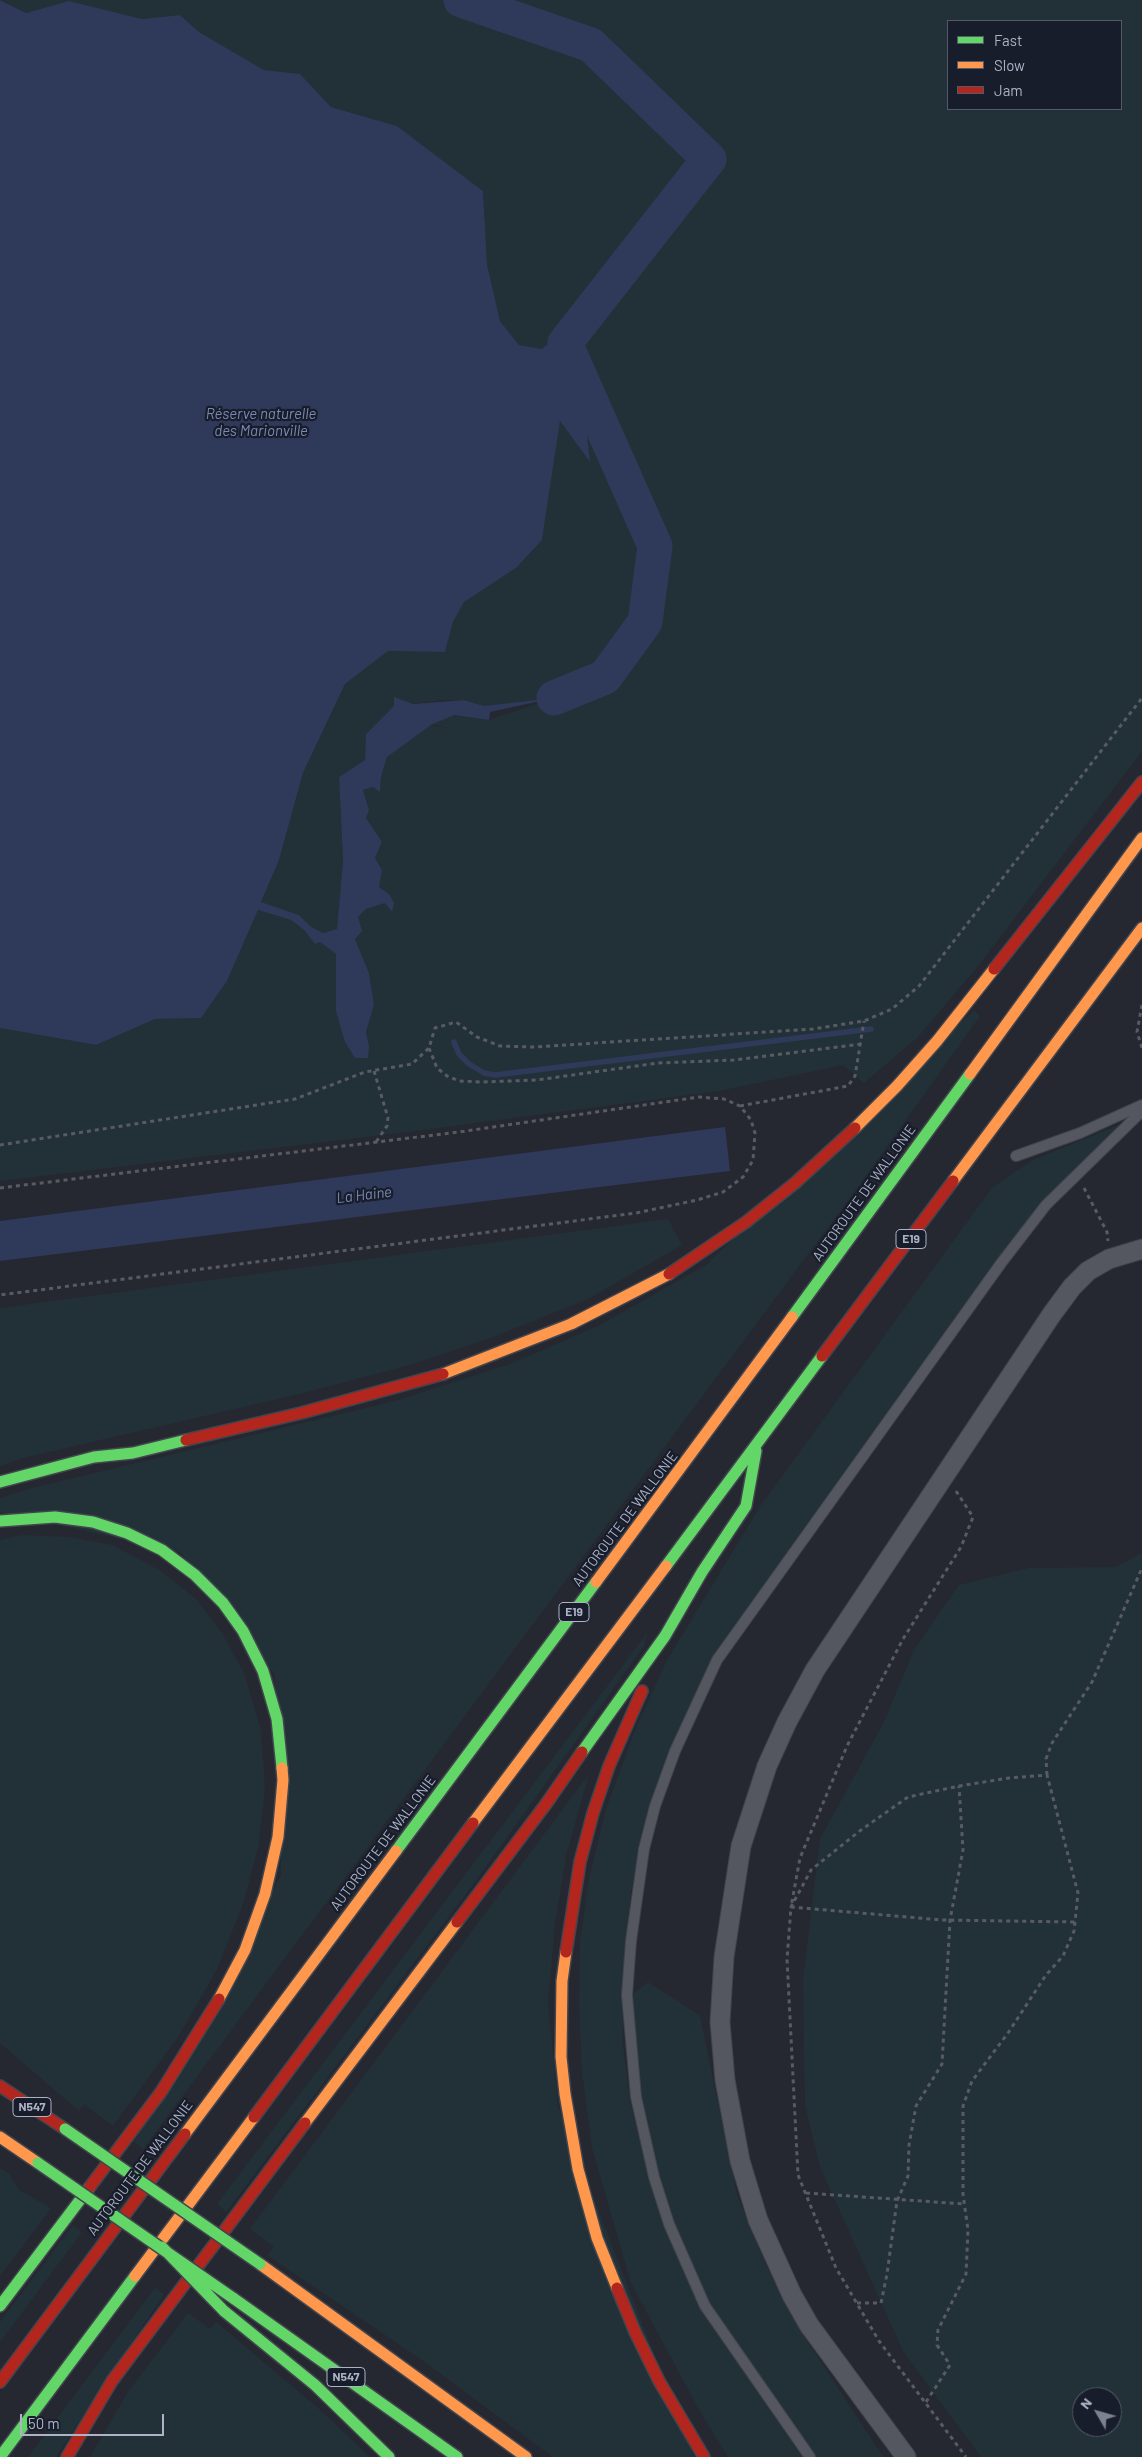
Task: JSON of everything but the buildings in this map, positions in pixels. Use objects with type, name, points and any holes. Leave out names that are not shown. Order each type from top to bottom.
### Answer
[{"type":"main road","points":[[0,1482],[94,1457],[133,1452],[301,1413],[443,1374],[571,1324],[666,1276],[746,1222],[795,1184],[897,1086],[943,1034],[1142,782]]},
{"type":"main road","name":"AUTOROUTE DE WALLONIE","points":[[0,2382],[714,1424],[1142,838]]},
{"type":"main road","name":"E19","points":[[0,2457],[1142,928]]},
{"type":"main road","points":[[67,2457],[98,2402],[158,2318],[540,1812],[587,1748],[644,1661],[664,1636],[702,1572],[746,1506],[756,1447]]},
{"type":"main road","points":[[0,1521],[55,1517],[94,1522],[128,1533],[162,1550],[195,1575],[223,1603],[243,1631],[263,1671],[277,1719],[283,1780],[278,1837],[265,1894],[244,1950],[212,2013],[161,2092],[0,2306]]},
{"type":"main road","points":[[664,1636],[650,1676],[609,1766],[593,1813],[580,1862],[562,1981],[561,2057],[566,2103],[578,2169],[597,2238],[635,2332],[659,2381],[704,2457]]},
{"type":"main road","name":"N547","points":[[0,2086],[260,2264],[526,2457]]},
{"type":"main road","name":"N547","points":[[0,2137],[162,2247],[457,2457]]},
{"type":"main road","points":[[162,2247],[224,2311],[314,2385],[389,2457]]},
{"type":"street","points":[[906,2457],[809,2325],[792,2295],[758,2220],[740,2161],[725,2080],[720,2022],[724,1957],[740,1854],[753,1805],[767,1766],[787,1722],[815,1670],[1072,1287],[1088,1271],[1109,1259],[1142,1249]]},
{"type":"lane","points":[[1016,1156],[1080,1133],[1142,1105]]},
{"type":"lane","points":[[810,2457],[705,2306],[669,2224],[654,2177],[636,2096],[627,1995],[631,1941],[644,1849],[655,1806],[675,1751],[716,1660],[1002,1262],[1046,1205],[1142,1111]]},
{"type":"path","points":[[0,1145],[295,1099],[374,1071],[412,1064],[429,1048],[436,1028],[456,1022],[477,1038],[500,1046],[534,1048],[813,1028],[864,1021],[892,1008],[919,986],[1142,698]]},
{"type":"path","points":[[1142,1005],[1137,1032],[1142,1048]]},
{"type":"path","points":[[740,1106],[848,1086],[856,1076],[864,1021]]},
{"type":"path","points":[[429,1048],[437,1068],[447,1076],[459,1081],[482,1082],[537,1080],[658,1064],[734,1060],[861,1044]]},
{"type":"path","points":[[374,1071],[388,1118],[387,1126],[375,1142]]},
{"type":"path","points":[[0,1188],[375,1142],[698,1097],[724,1099],[740,1106],[751,1120],[755,1133],[754,1160],[743,1177],[723,1192],[697,1200],[636,1213],[0,1295]]},
{"type":"path","points":[[1088,1164],[1081,1180],[1107,1232],[1109,1259]]},
{"type":"path","points":[[944,1476],[966,1503],[974,1517],[960,1547],[903,1639],[847,1746],[800,1858],[791,1907],[787,1959],[798,2175],[836,2268],[856,2303],[879,2341],[966,2457]]},
{"type":"path","points":[[926,2402],[950,2365],[937,2345],[938,2330],[966,2274],[968,2230],[964,2204],[963,2106],[972,2081],[1008,2033],[1046,1976],[1063,1956],[1074,1931],[1078,1893],[1047,1775],[1046,1759],[1052,1743],[1092,1682],[1142,1568]]},
{"type":"path","points":[[791,1907],[811,1870],[861,1830],[908,1797],[1009,1778],[1047,1775]]},
{"type":"path","points":[[856,2303],[881,2303],[888,2274],[897,2201],[908,2176],[909,2145],[916,2106],[942,2064],[950,1920],[963,1850],[959,1786]]},
{"type":"path","points":[[791,1907],[950,1920],[1075,1922]]},
{"type":"path","points":[[806,2193],[897,2201],[964,2204]]},
{"type":"shaded area","points":[[2,0],[1142,0],[1142,751],[978,966],[918,1037],[864,1083],[843,1065],[719,1091],[407,1132],[0,1181],[0,1028],[96,1045],[155,1019],[201,1018],[227,981],[258,910],[291,920],[304,930],[315,943],[320,942],[336,954],[336,1011],[369,1046],[366,1032],[374,1005],[369,973],[355,939],[358,917],[366,909],[385,903],[392,912],[389,894],[379,887],[382,870],[375,858],[382,842],[366,818],[369,809],[363,790],[373,787],[380,791],[381,777],[387,757],[397,749],[407,723],[458,729],[431,725],[454,715],[489,720],[551,699],[484,706],[464,700],[443,700],[395,706],[366,734],[365,760],[339,777],[343,861],[339,914],[337,930],[323,933],[310,926],[299,915],[261,902],[279,860],[303,773],[345,684],[388,651],[445,652],[453,622],[464,602],[516,568],[542,540],[560,420],[589,460],[582,381],[560,333],[542,349],[519,345],[500,321],[487,264],[483,191],[397,126],[331,107],[300,74],[264,70],[199,32],[180,15],[142,19],[69,1],[26,13]]},
{"type":"shaded area","points":[[974,1010],[980,1016],[863,1180],[143,2149],[134,2142],[281,1876],[275,1675],[180,1552],[0,1512],[0,1498],[32,1488],[395,1401],[510,1364],[598,1326],[706,1265]]},
{"type":"shaded area","points":[[1121,1124],[1043,1202],[711,1664],[667,1757],[644,1829],[631,1891],[622,1979],[623,2045],[630,2101],[644,2155],[633,1994],[648,1982],[700,2016],[737,2195],[766,2265],[799,2328],[883,2457],[728,2457],[698,2408],[631,2283],[592,2148],[582,2071],[579,2006],[580,1942],[589,1878],[606,1809],[635,1730],[666,1662],[761,1505],[992,1188],[1031,1161]]},
{"type":"shaded area","points":[[668,1219],[682,1245],[588,1299],[493,1337],[410,1365],[299,1394],[27,1457],[0,1466],[0,1308]]},
{"type":"shaded area","points":[[22,1535],[70,1537],[112,1545],[161,1571],[196,1599],[222,1633],[244,1673],[261,1730],[265,1789],[258,1848],[242,1907],[216,1971],[178,2037],[113,2126],[84,2104],[79,2111],[0,2043],[0,1540]]},
{"type":"shaded area","points":[[1142,1553],[1142,2457],[981,2457],[903,2351],[820,2167],[805,2105],[803,1980],[820,1839],[884,1722],[914,1650],[959,1585],[1029,1568],[1116,1567]]},
{"type":"shaded area","points":[[648,1632],[644,1646],[472,1886],[226,2212],[217,2204]]},
{"type":"shaded area","points":[[589,1774],[567,1852],[555,1922],[548,2003],[558,2106],[694,2457],[553,2457],[419,2358],[267,2255],[274,2247],[250,2229]]},
{"type":"shaded area","points":[[0,2168],[9,2174],[19,2190],[51,2208],[0,2276]]},
{"type":"shaded area","points":[[73,2225],[82,2232],[0,2342],[0,2322]]},
{"type":"shaded area","points":[[155,2288],[164,2294],[56,2457],[28,2457]]},
{"type":"shaded area","points":[[188,2313],[210,2329],[216,2322],[317,2407],[370,2457],[90,2457],[128,2392]]},
{"type":"water","name":"Réserve naturelle des Marionville","points":[[0,0],[26,13],[69,1],[142,19],[180,15],[199,32],[264,70],[300,74],[331,107],[397,126],[483,191],[487,264],[500,321],[519,345],[542,349],[560,333],[581,379],[590,462],[560,421],[542,540],[516,568],[464,602],[453,622],[445,652],[388,651],[345,684],[303,773],[279,860],[261,902],[299,915],[310,926],[323,933],[337,929],[343,861],[339,777],[365,760],[366,734],[394,706],[394,697],[413,704],[464,700],[484,706],[554,698],[490,712],[489,720],[454,715],[431,725],[387,757],[381,777],[380,792],[373,787],[363,790],[369,810],[366,818],[382,842],[375,858],[382,870],[379,887],[389,894],[394,903],[392,912],[385,903],[366,909],[358,917],[362,931],[355,939],[369,973],[374,1005],[366,1032],[369,1046],[368,1058],[355,1058],[345,1042],[336,1011],[336,954],[320,942],[315,944],[304,930],[291,920],[258,910],[227,981],[201,1018],[155,1019],[96,1045],[0,1028]]},
{"type":"water","name":"La Haine","points":[[725,1127],[730,1171],[0,1261],[0,1221]]},
{"type":"waterway","points":[[461,0],[591,45],[709,159],[565,343],[655,546],[645,622],[605,677],[554,698]]},
{"type":"waterway","points":[[454,1042],[459,1054],[469,1064],[484,1073],[495,1075],[871,1029]]},
{"type":"traffic: fast","points":[[792,1317],[970,1074]]},
{"type":"traffic: fast","points":[[666,1566],[822,1356]]},
{"type":"traffic: fast","points":[[0,1482],[94,1457],[133,1453],[186,1440]]},
{"type":"traffic: fast","points":[[582,1752],[665,1636],[702,1572],[746,1506],[756,1451]]},
{"type":"traffic: fast","points":[[0,1521],[55,1517],[93,1522],[127,1533],[162,1550],[195,1575],[223,1603],[243,1631],[263,1671],[277,1719],[282,1768]]},
{"type":"traffic: fast","points":[[396,1851],[596,1582]]},
{"type":"traffic: fast","points":[[65,2129],[260,2264]]},
{"type":"traffic: fast","points":[[38,2163],[233,2298]]},
{"type":"traffic: fast","points":[[0,2306],[89,2188]]},
{"type":"traffic: fast","points":[[162,2247],[224,2311]]},
{"type":"traffic: fast","points":[[0,2457],[135,2276]]},
{"type":"traffic: fast","points":[[233,2298],[457,2457]]},
{"type":"traffic: fast","points":[[224,2311],[315,2385],[389,2457]]},
{"type":"traffic: slow","points":[[970,1074],[1142,838]]},
{"type":"traffic: slow","points":[[953,1181],[1142,928]]},
{"type":"traffic: slow","points":[[855,1128],[897,1086],[937,1041],[994,969]]},
{"type":"traffic: slow","points":[[443,1374],[571,1324],[669,1274]]},
{"type":"traffic: slow","points":[[596,1582],[792,1317]]},
{"type":"traffic: slow","points":[[473,1823],[666,1566]]},
{"type":"traffic: slow","points":[[219,1999],[245,1950],[265,1894],[278,1837],[283,1780],[282,1768]]},
{"type":"traffic: slow","points":[[185,2134],[396,1851]]},
{"type":"traffic: slow","points":[[305,2123],[457,1922]]},
{"type":"traffic: slow","points":[[566,1952],[562,1981],[561,2057],[565,2094],[578,2169],[597,2238],[617,2288]]},
{"type":"traffic: slow","points":[[135,2276],[254,2117]]},
{"type":"traffic: slow","points":[[0,2137],[38,2163]]},
{"type":"traffic: slow","points":[[260,2264],[526,2457]]},
{"type":"traffic: jam","points":[[994,969],[1142,782]]},
{"type":"traffic: jam","points":[[669,1274],[746,1222],[795,1183],[855,1128]]},
{"type":"traffic: jam","points":[[822,1356],[953,1181]]},
{"type":"traffic: jam","points":[[186,1440],[301,1413],[443,1374]]},
{"type":"traffic: jam","points":[[566,1952],[580,1862],[593,1813],[609,1766],[642,1691]]},
{"type":"traffic: jam","points":[[457,1922],[546,1804],[582,1752]]},
{"type":"traffic: jam","points":[[254,2117],[473,1823]]},
{"type":"traffic: jam","points":[[89,2188],[161,2092],[219,1999]]},
{"type":"traffic: jam","points":[[0,2086],[65,2129]]},
{"type":"traffic: jam","points":[[67,2457],[112,2381],[305,2123]]},
{"type":"traffic: jam","points":[[0,2382],[185,2134]]},
{"type":"traffic: jam","points":[[617,2288],[635,2332],[659,2381],[704,2457]]}]
